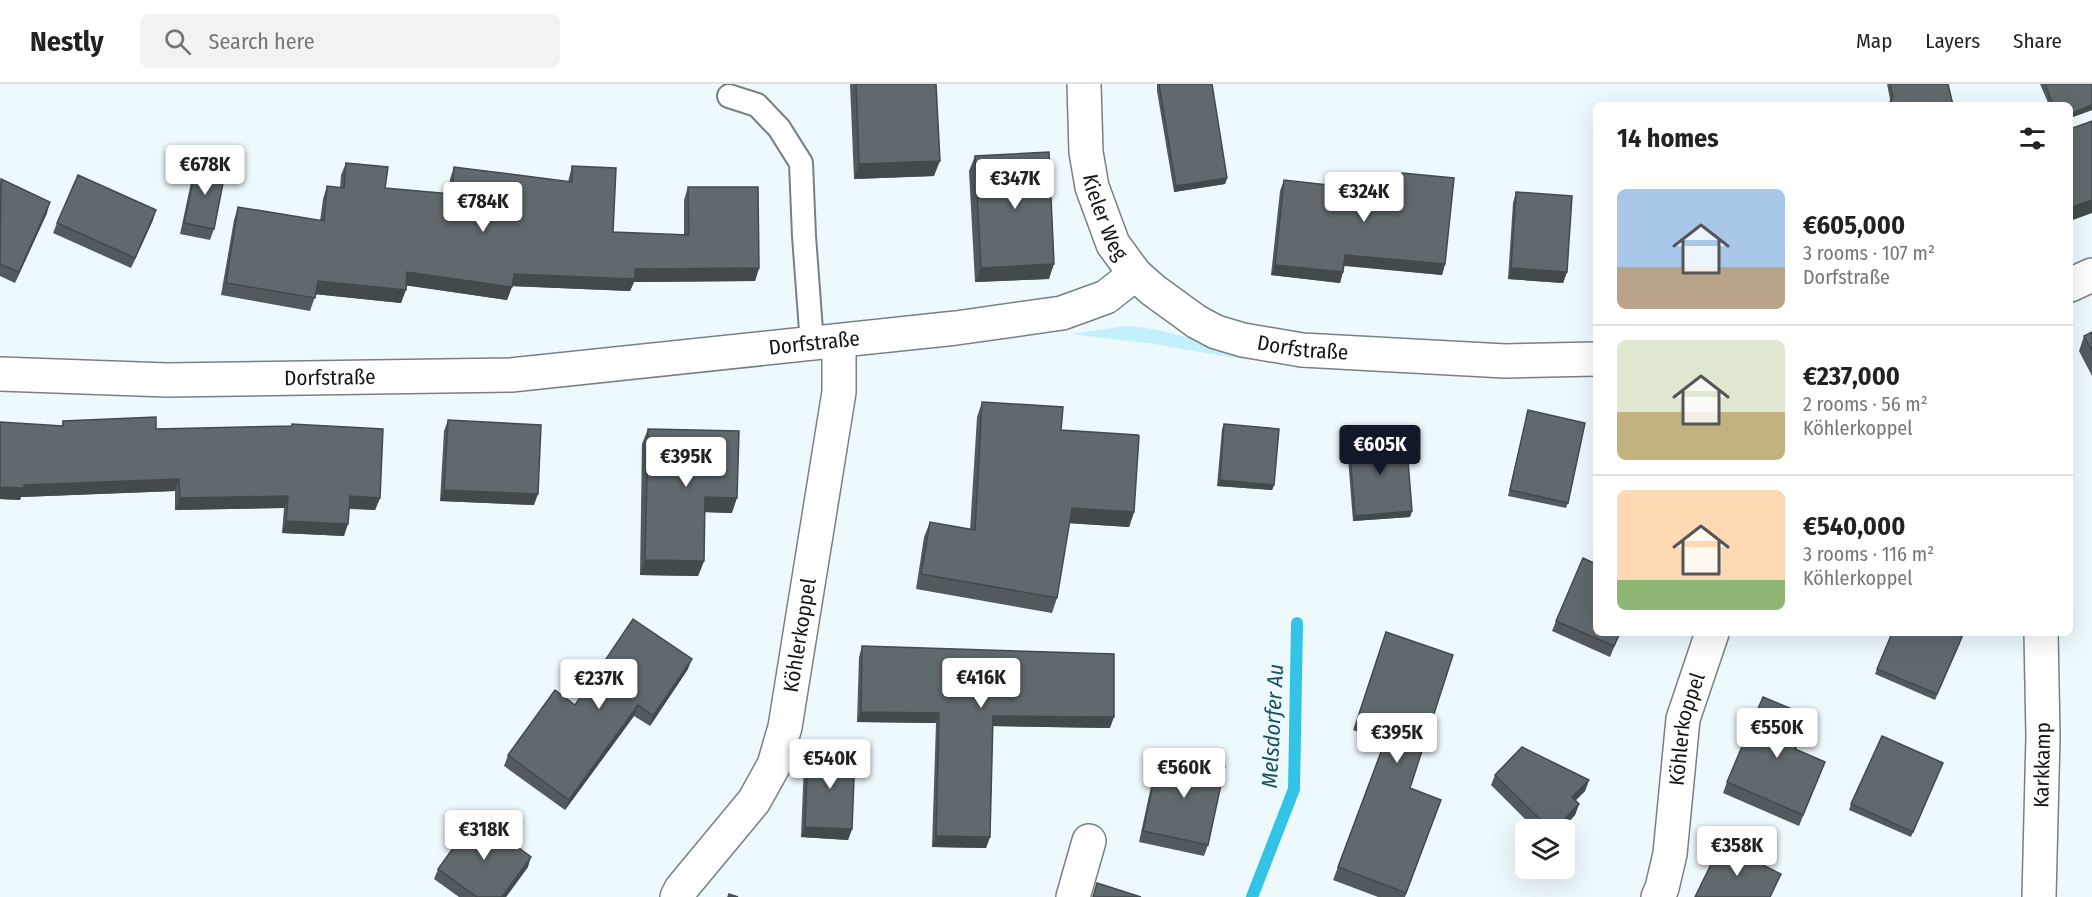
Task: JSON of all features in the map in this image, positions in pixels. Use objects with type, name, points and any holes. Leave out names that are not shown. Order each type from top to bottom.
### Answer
[{"type":"street","name":"Kieler Weg","points":[[1084,84],[1086,152],[1092,187],[1113,244],[1135,274]]},
{"type":"street","name":"Dorfstraße","points":[[0,374],[167,380],[511,375],[956,328],[1062,313],[1106,297],[1135,274],[1176,308],[1216,332],[1280,347],[1504,361],[1593,359]]},
{"type":"street","points":[[2073,284],[2092,275]]},
{"type":"street","name":"Köhlerkoppel","points":[[677,897],[681,889],[754,801],[774,765],[785,727],[839,392],[826,342]]},
{"type":"street","name":"Köhlerkoppel","points":[[1658,897],[1670,854],[1683,719],[1711,636]]},
{"type":"street","name":"Karkkamp","points":[[2039,897],[2043,736],[2041,636]]},
{"type":"street","points":[[1073,897],[1089,841]]},
{"type":"lane","points":[[729,96],[757,105],[779,128],[801,163],[804,236],[826,342]]},
{"type":"shaded area","points":[[1127,326],[1142,327],[1188,338],[1246,360],[1154,344],[1071,334]]},
{"type":"building","points":[[856,84],[936,84],[940,161],[859,164]]},
{"type":"building","points":[[1159,84],[1212,84],[1227,178],[1176,186]]},
{"type":"building","points":[[1890,84],[1948,84],[1952,102],[1892,102],[1893,98]]},
{"type":"building","points":[[2045,84],[2092,84],[2092,105],[2073,113],[2073,102],[2052,102]]},
{"type":"building","points":[[2092,121],[2092,200],[2073,207],[2073,128]]},
{"type":"building","points":[[1049,152],[1054,264],[981,268],[975,156]]},
{"type":"building","points":[[197,163],[226,168],[214,229],[184,223]]},
{"type":"building","points":[[346,163],[388,167],[385,188],[452,194],[454,167],[572,182],[572,166],[616,168],[613,232],[689,235],[688,187],[758,187],[759,268],[635,269],[635,279],[514,274],[512,287],[407,272],[406,290],[318,281],[315,298],[226,283],[238,207],[324,221],[327,186],[344,188]]},
{"type":"building","points":[[1402,173],[1454,178],[1445,264],[1345,255],[1343,272],[1275,265],[1284,180],[1400,193]]},
{"type":"building","points":[[78,175],[156,210],[135,258],[57,223]]},
{"type":"building","points":[[1,179],[50,202],[19,272],[0,264]]},
{"type":"building","points":[[1516,192],[1572,196],[1567,272],[1511,268]]},
{"type":"building","points":[[2092,332],[2092,351],[2084,336]]},
{"type":"building","points":[[982,402],[1063,407],[1061,430],[1139,436],[1134,512],[1072,508],[1057,598],[921,574],[930,522],[975,530]]},
{"type":"building","points":[[1528,410],[1585,423],[1568,503],[1510,490]]},
{"type":"building","points":[[156,417],[156,429],[292,426],[292,424],[383,429],[380,498],[350,496],[348,524],[286,521],[288,496],[180,498],[179,479],[24,485],[24,488],[0,487],[0,422],[63,426],[63,421]]},
{"type":"building","points":[[448,420],[541,425],[538,494],[444,490]]},
{"type":"building","points":[[1224,424],[1279,429],[1274,485],[1220,480]]},
{"type":"building","points":[[648,429],[739,431],[737,498],[705,497],[704,561],[645,560]]},
{"type":"building","points":[[1406,436],[1412,511],[1355,516],[1349,440]]},
{"type":"building","points":[[1583,558],[1593,563],[1593,636],[1619,636],[1614,646],[1556,621]]},
{"type":"building","points":[[633,619],[692,659],[653,716],[638,705],[569,800],[508,755],[555,690],[575,705]]},
{"type":"building","points":[[1386,632],[1453,655],[1410,788],[1441,800],[1406,893],[1338,867],[1390,728],[1358,717]]},
{"type":"building","points":[[1891,636],[1962,637],[1937,694],[1877,669]]},
{"type":"building","points":[[862,646],[1114,654],[1114,717],[993,716],[990,837],[936,836],[939,713],[861,712]]},
{"type":"building","points":[[1763,697],[1809,716],[1795,749],[1825,762],[1803,815],[1727,782]]},
{"type":"building","points":[[1882,736],[1943,763],[1913,832],[1851,804]]},
{"type":"building","points":[[1522,747],[1589,780],[1572,797],[1579,804],[1565,819],[1540,819],[1495,775]]},
{"type":"building","points":[[808,751],[855,753],[852,829],[805,827]]},
{"type":"building","points":[[1160,752],[1225,766],[1208,845],[1143,831]]},
{"type":"building","points":[[476,816],[531,857],[502,897],[477,897],[438,869]]},
{"type":"building","points":[[1721,844],[1781,874],[1770,897],[1695,897]]},
{"type":"building","points":[[1097,883],[1141,897],[1093,897]]},
{"type":"waterway","name":"Melsdorfer Au","points":[[1252,897],[1294,789],[1297,623]]}]
